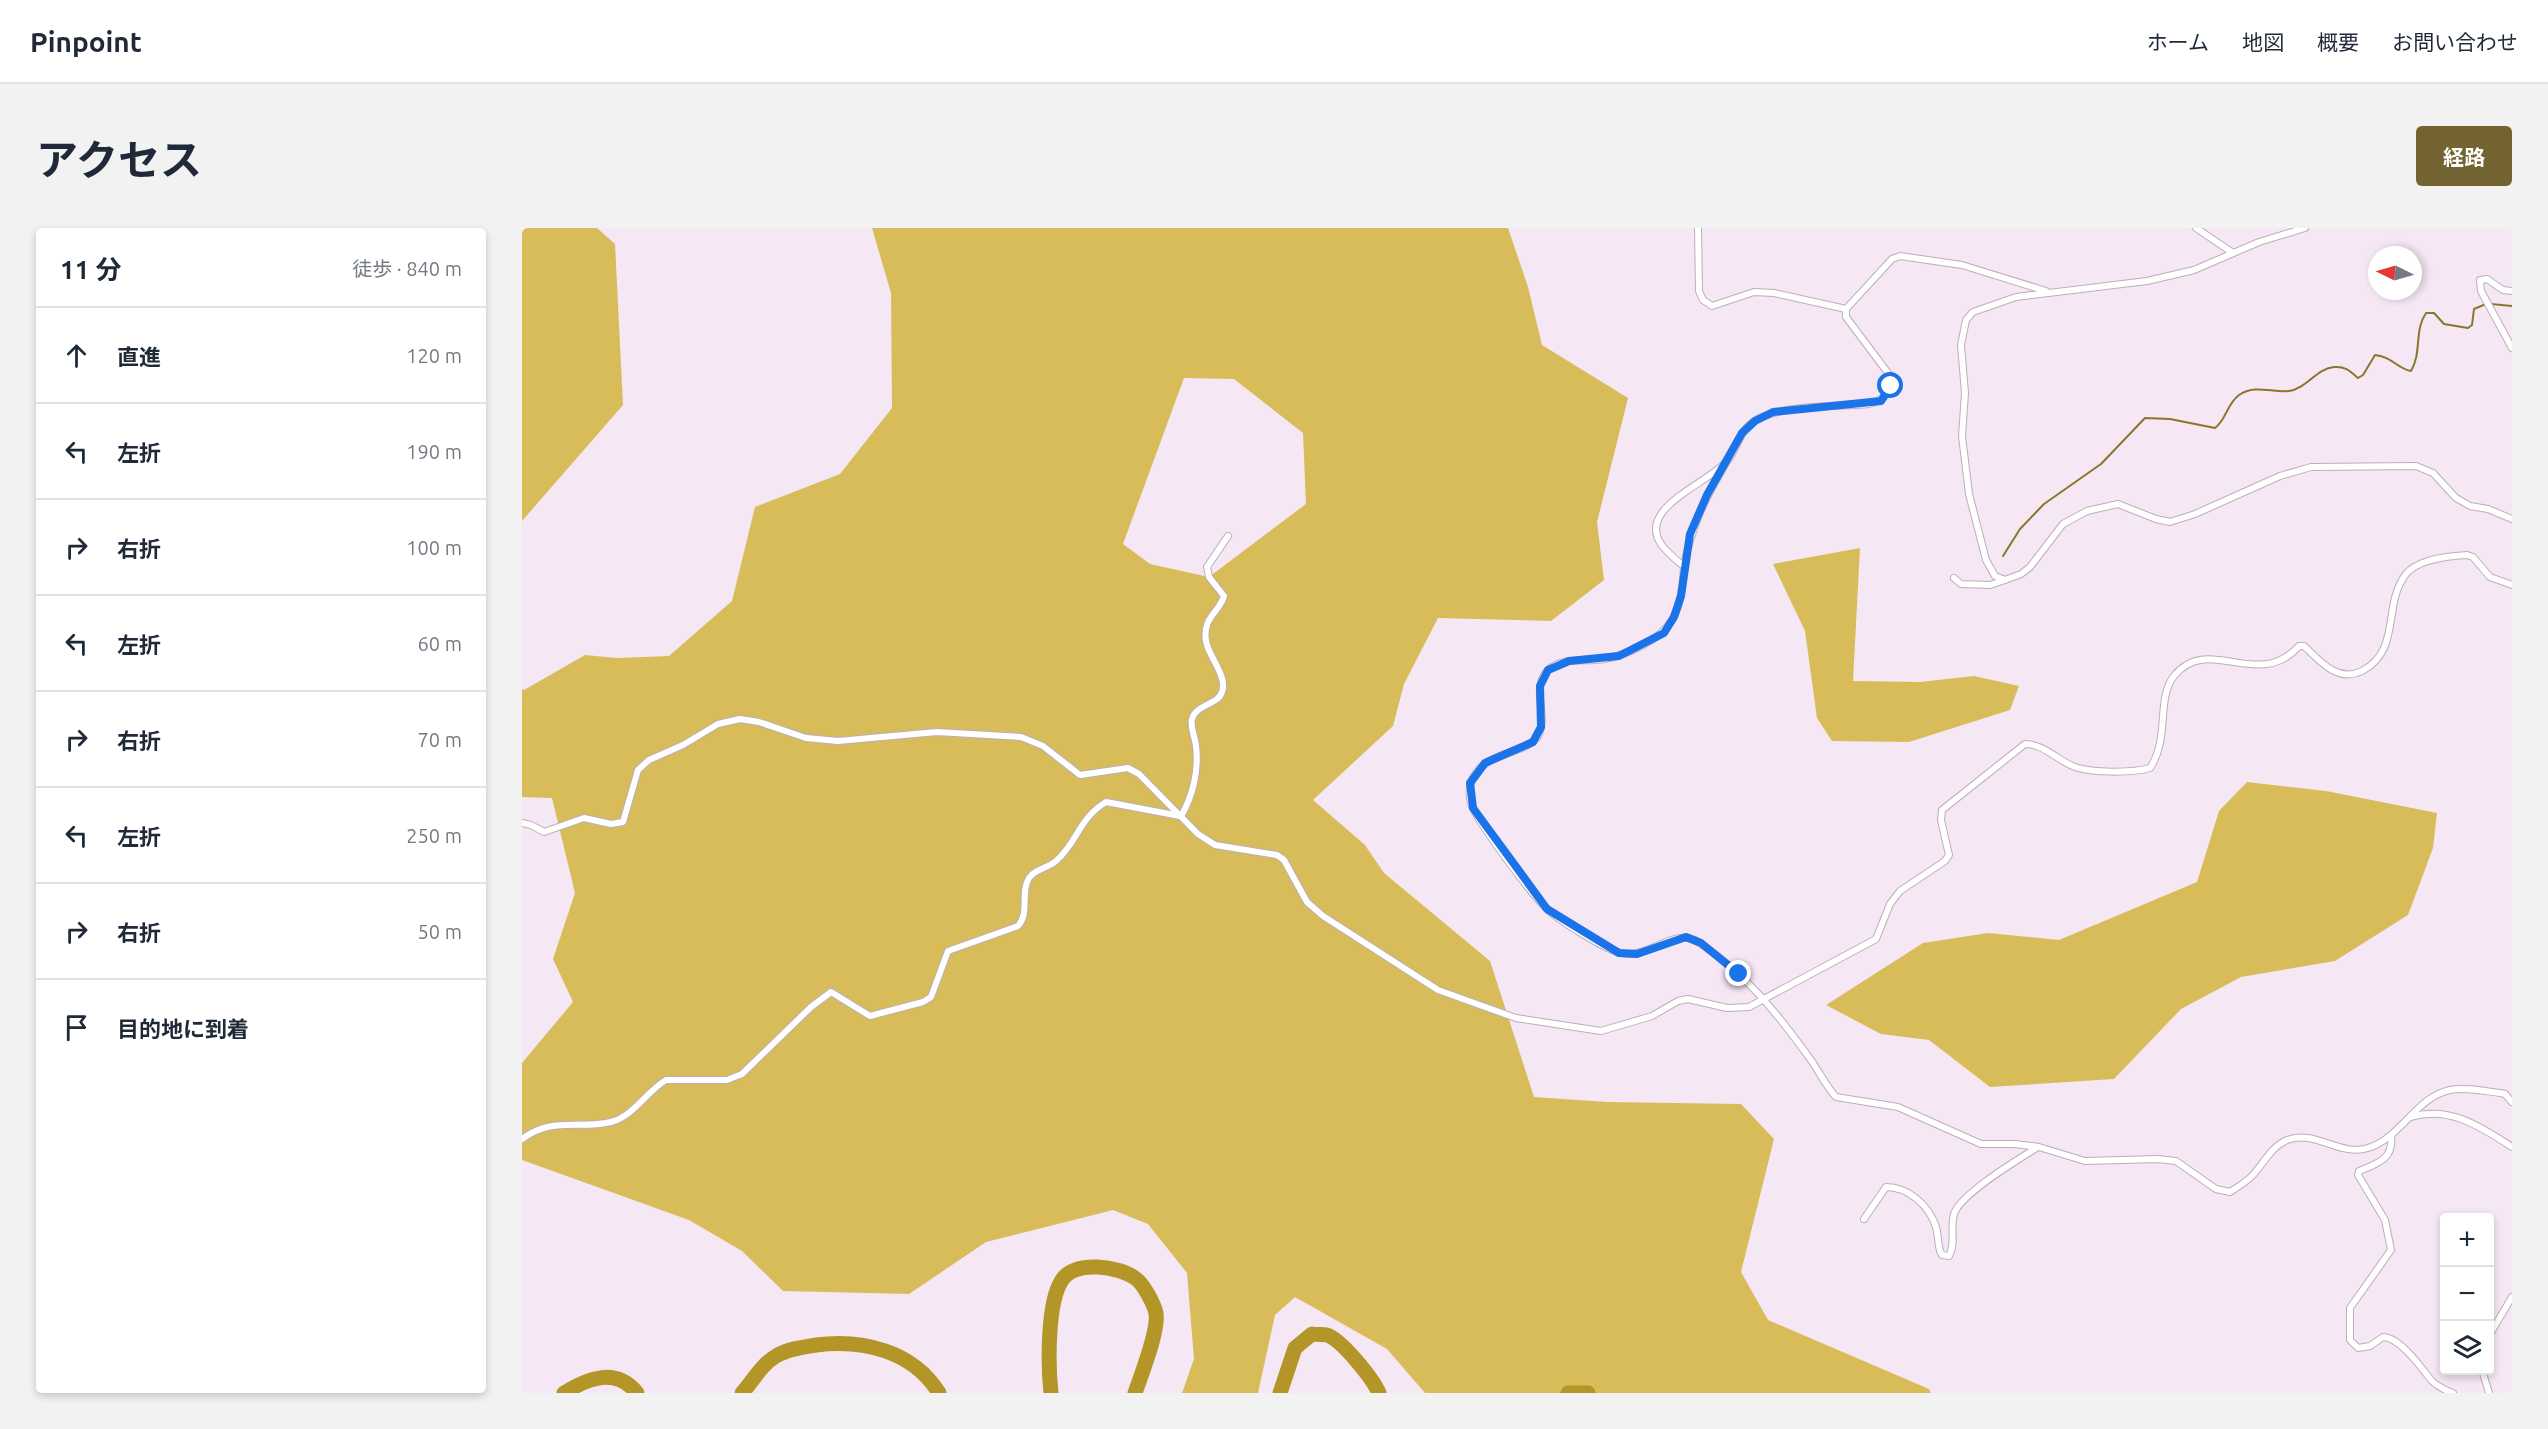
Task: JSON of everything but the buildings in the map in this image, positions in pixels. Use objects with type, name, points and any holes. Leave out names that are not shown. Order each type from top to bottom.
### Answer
[{"type":"street","points":[[1698,228],[1699,291],[1702,300],[1712,306],[1754,292],[1774,293],[1846,309]]},
{"type":"street","points":[[2196,228],[2233,253]]},
{"type":"street","points":[[2005,580],[1995,576],[1986,560],[1969,494],[1962,436],[1965,393],[1961,345],[1966,320],[1973,312],[2001,300],[2147,281],[2194,270],[2233,253],[2305,228]]},
{"type":"street","points":[[2049,292],[1962,265],[1900,256],[1892,259],[1846,309],[1846,317],[1891,377],[1887,395],[1881,401],[1869,404],[1773,412],[1755,421],[1742,433],[1707,495],[1690,534],[1683,584],[1677,607],[1664,633],[1619,656],[1569,661],[1548,670],[1540,686],[1541,727],[1538,735],[1533,742],[1485,763],[1470,783],[1473,808],[1537,898],[1563,921],[1619,953],[1637,954],[1677,939],[1694,939],[1765,999],[1836,1097],[1898,1107],[1981,1144],[2039,1147],[2085,1161],[2158,1159],[2176,1161],[2216,1189],[2230,1192],[2252,1176],[2277,1146],[2290,1139],[2316,1140],[2356,1151],[2377,1145],[2391,1136],[2421,1106],[2448,1090],[2500,1093],[2512,1102]]},
{"type":"street","points":[[2512,291],[2503,291],[2487,279],[2480,280],[2481,291],[2512,348]]},
{"type":"street","points":[[1684,566],[1676,561],[1658,541],[1656,531],[1659,514],[1679,496],[1696,487],[1728,460]]},
{"type":"street","points":[[1954,578],[1961,584],[1990,585],[2022,574],[2063,524],[2087,511],[2118,504],[2170,522],[2195,514],[2280,476],[2311,467],[2416,466],[2433,473],[2456,498],[2470,506],[2488,509],[2512,519]]},
{"type":"street","points":[[1180,816],[1191,800],[1196,767],[1197,747],[1191,721],[1195,712],[1223,692],[1222,681],[1205,637],[1209,615],[1224,596],[1207,572],[1207,567],[1228,536]]},
{"type":"street","points":[[522,823],[544,832],[584,818],[611,824],[622,822],[638,770],[649,760],[683,745],[718,724],[740,719],[759,722],[806,738],[838,741],[938,732],[1021,737],[1043,746],[1080,776],[1112,768],[1128,768],[1139,774],[1198,834],[1215,845],[1277,855],[1284,860],[1307,902],[1323,916],[1414,977],[1438,990],[1516,1018],[1601,1031],[1653,1016],[1678,1001],[1688,999],[1740,1009],[1765,999],[1876,939],[1890,904],[1900,891],[1945,861],[1949,855],[1941,820],[1942,810],[2025,744],[2033,744],[2076,768],[2115,771],[2150,768],[2155,761],[2162,736],[2165,692],[2172,678],[2192,661],[2206,658],[2262,667],[2291,655],[2300,646],[2304,646],[2332,671],[2342,675],[2355,674],[2374,664],[2384,653],[2398,590],[2407,572],[2426,562],[2467,555],[2472,557],[2490,577],[2512,585]]},
{"type":"street","points":[[522,1139],[540,1127],[568,1123],[612,1122],[624,1116],[666,1080],[687,1078],[727,1080],[742,1074],[811,1007],[831,992],[870,1016],[923,1002],[931,997],[948,951],[1018,926],[1024,920],[1027,880],[1060,857],[1091,811],[1106,802],[1180,816]]},
{"type":"street","points":[[2411,1117],[2424,1113],[2451,1115],[2469,1122],[2512,1147]]},
{"type":"street","points":[[2391,1136],[2391,1151],[2387,1157],[2359,1171],[2358,1174],[2385,1220],[2391,1250],[2350,1308],[2350,1340],[2358,1348],[2365,1348],[2383,1337],[2393,1339],[2423,1366],[2438,1386],[2453,1393]]},
{"type":"street","points":[[1864,1219],[1886,1187],[1903,1188],[1912,1194],[1932,1218],[1940,1251],[1942,1255],[1949,1256],[1952,1248],[1954,1212],[1959,1205],[1991,1178],[2039,1147]]},
{"type":"street","points":[[2494,1327],[2512,1297]]},
{"type":"street","points":[[2483,1375],[2488,1393]]},
{"type":"shaded area","points":[[522,228],[597,228],[615,244],[623,405],[522,521]]},
{"type":"shaded area","points":[[872,228],[1508,228],[1528,287],[1542,345],[1628,398],[1597,522],[1604,580],[1551,621],[1438,618],[1404,684],[1393,726],[1313,800],[1365,845],[1384,873],[1490,961],[1534,1097],[1607,1102],[1741,1104],[1774,1139],[1741,1272],[1768,1320],[1929,1389],[1931,1393],[1425,1393],[1387,1349],[1295,1297],[1275,1315],[1258,1393],[1182,1393],[1194,1359],[1187,1273],[1148,1224],[1113,1210],[986,1242],[909,1294],[783,1291],[742,1251],[689,1220],[522,1160],[522,1063],[573,1002],[553,959],[575,893],[552,798],[522,797],[522,689],[524,690],[585,655],[617,658],[669,656],[732,601],[755,507],[840,474],[892,408],[891,293]],"holes":[[[1184,378],[1234,379],[1303,433],[1306,504],[1209,577],[1150,564],[1123,544]]]},
{"type":"shaded area","points":[[1860,548],[1853,681],[1920,682],[1974,676],[2019,686],[2010,710],[1909,742],[1832,741],[1817,718],[1805,631],[1773,564]]},
{"type":"shaded area","points":[[2247,782],[2326,791],[2437,813],[2433,848],[2408,915],[2335,961],[2241,977],[2181,1009],[2114,1079],[1990,1087],[1929,1040],[1881,1034],[1826,1005],[1923,943],[1988,933],[2059,940],[2197,882],[2219,811]]},
{"type":"waterway","points":[[2003,556],[2020,529],[2044,504],[2101,464],[2145,418],[2170,419],[2215,428],[2235,399],[2251,390],[2289,391],[2301,387],[2322,371],[2334,367],[2344,368],[2358,378],[2363,375],[2375,355],[2411,371],[2416,357],[2420,327],[2426,313],[2434,313],[2444,324],[2468,328],[2472,325],[2474,309],[2486,304]]},
{"type":"waterway","points":[[2491,304],[2512,306]]},
{"type":"waterway","points":[[1051,1393],[1050,1335],[1057,1290],[1068,1274],[1087,1267],[1119,1270],[1135,1278],[1145,1289],[1155,1309],[1155,1331],[1135,1393]]},
{"type":"waterway","points":[[1280,1393],[1295,1348],[1312,1334],[1327,1335],[1341,1344],[1364,1370],[1379,1393]]},
{"type":"waterway","points":[[742,1393],[761,1369],[776,1356],[801,1348],[834,1344],[869,1346],[901,1358],[915,1367],[939,1393]]},
{"type":"waterway","points":[[564,1393],[583,1383],[602,1378],[620,1380],[637,1393]]},
{"type":"waterway","points":[[1568,1393],[1588,1393]]},
{"type":"route","points":[[1739,974],[1694,939],[1686,937],[1677,939],[1637,954],[1619,953],[1563,921],[1537,898],[1473,808],[1470,783],[1485,763],[1533,742],[1538,735],[1541,727],[1540,686],[1548,670],[1569,661],[1599,660],[1619,656],[1652,642],[1664,633],[1674,617],[1681,596],[1690,534],[1707,495],[1742,433],[1755,421],[1773,412],[1881,401],[1891,386]]}]
